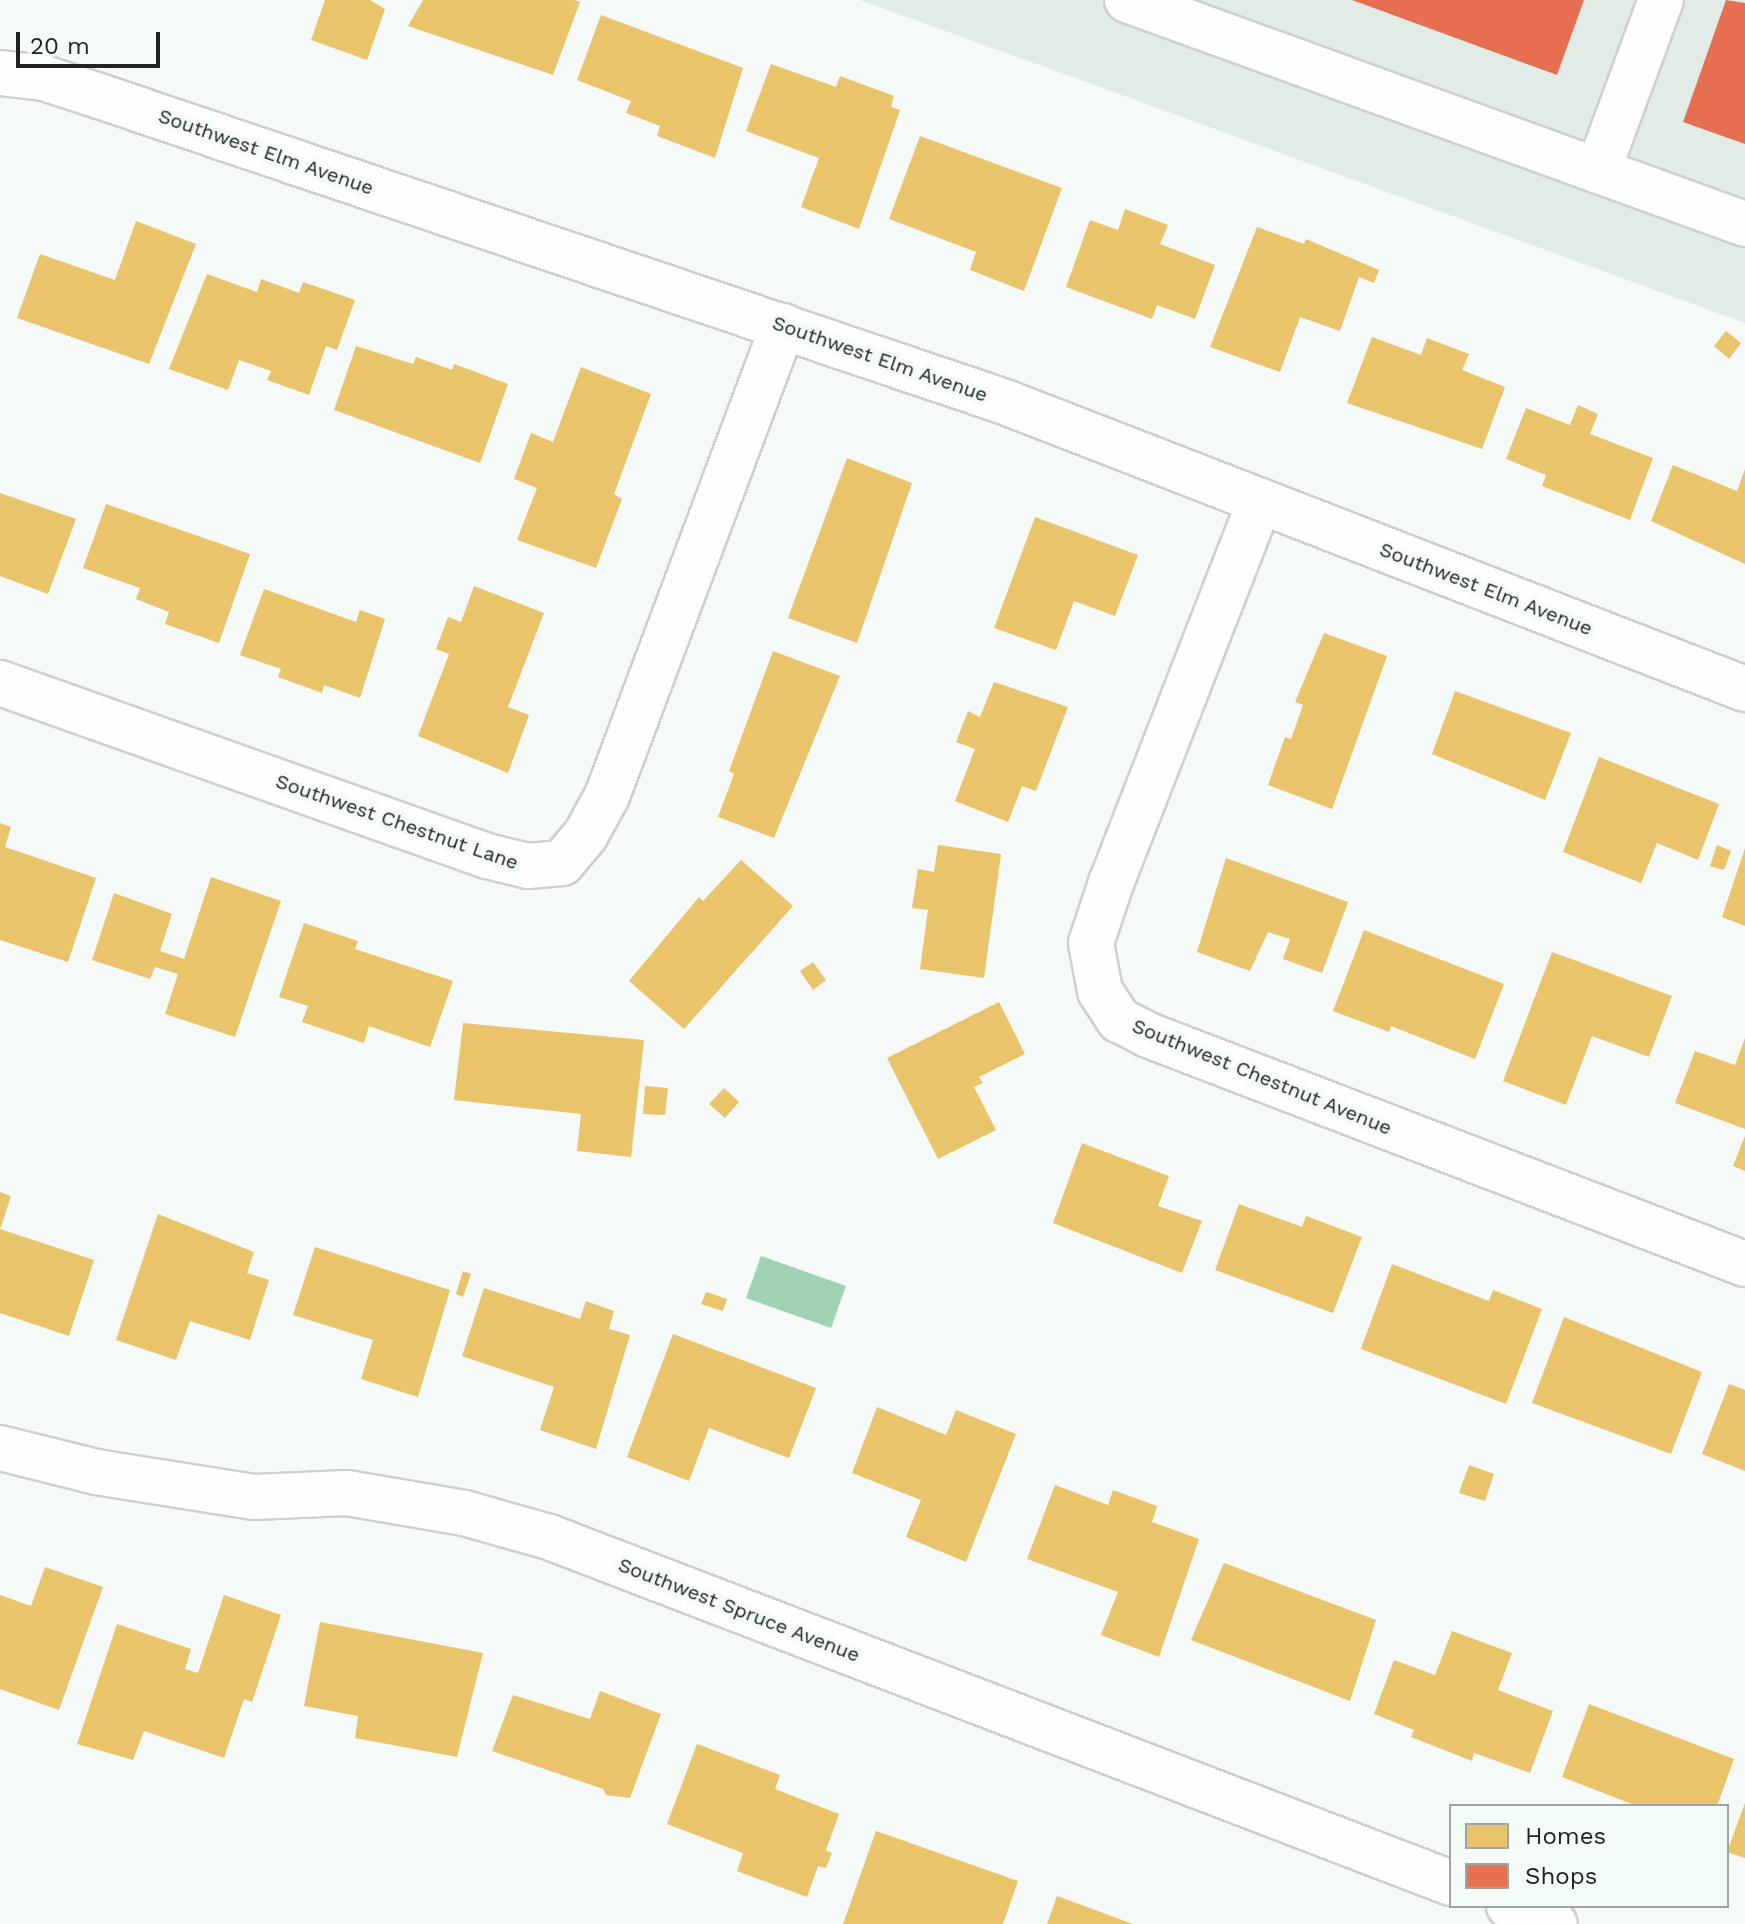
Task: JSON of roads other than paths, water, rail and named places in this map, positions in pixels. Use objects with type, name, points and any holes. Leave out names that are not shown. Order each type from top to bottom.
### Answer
[{"type":"street","points":[[1127,0],[1745,224]]},
{"type":"street","points":[[1598,171],[1661,0]]},
{"type":"street","name":"Southwest Elm Avenue","points":[[0,73],[44,78],[1005,402],[1745,689]]},
{"type":"street","name":"Southwest Chestnut Lane","points":[[0,683],[487,856],[528,866],[562,863],[585,836],[607,796],[783,326]]},
{"type":"street","name":"Southwest Chestnut Avenue","points":[[1260,501],[1091,943],[1100,991],[1119,1020],[1148,1035],[1745,1264]]},
{"type":"street","name":"Southwest Spruce Avenue","points":[[0,1448],[96,1472],[254,1497],[347,1493],[464,1513],[549,1537],[1449,1882]]},
{"type":"street","points":[[1514,1908],[1555,1924]]}]
